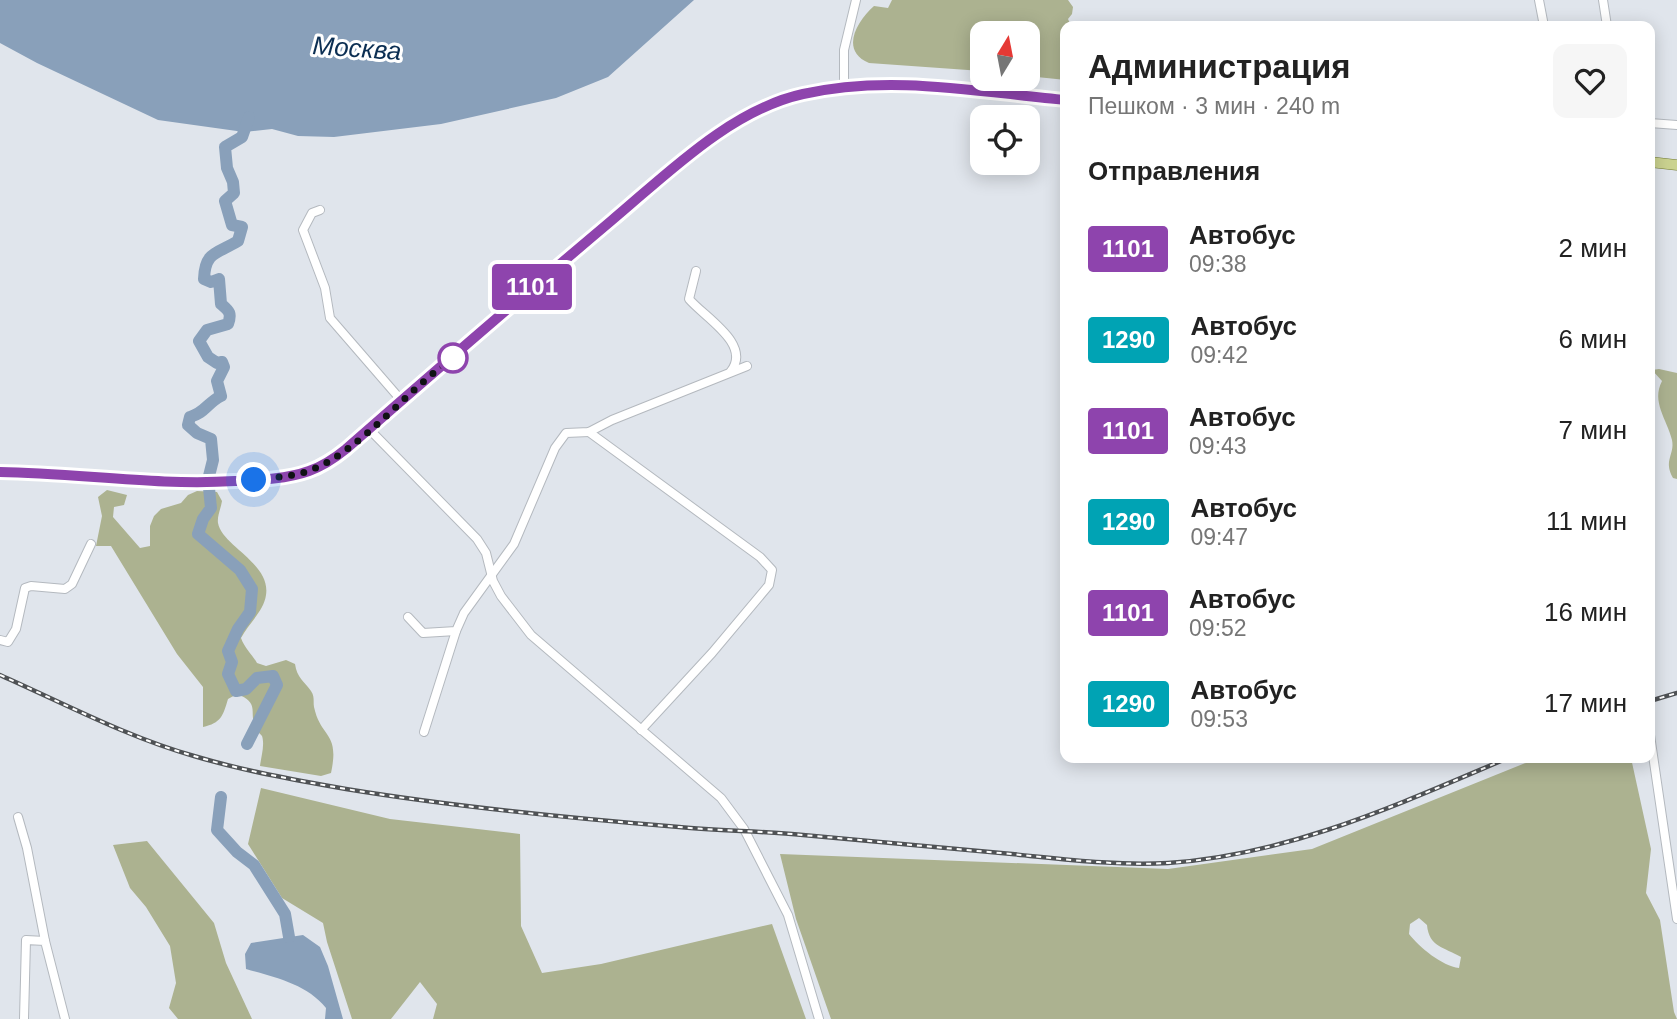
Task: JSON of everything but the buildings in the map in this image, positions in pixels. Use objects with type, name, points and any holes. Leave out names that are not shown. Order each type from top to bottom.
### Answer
[{"type":"main road","points":[[0,472],[34,472],[174,483],[254,480],[316,468],[346,449],[661,178],[714,137],[762,108],[782,100],[844,86],[889,84],[938,86],[1060,99]]},
{"type":"main road","points":[[1655,163],[1677,165]]},
{"type":"street","points":[[844,86],[844,50],[856,0]]},
{"type":"street","points":[[1539,0],[1543,21]]},
{"type":"street","points":[[1603,0],[1606,21]]},
{"type":"street","points":[[1655,123],[1677,125]]},
{"type":"street","points":[[320,210],[312,213],[303,230],[325,288],[330,318],[401,400]]},
{"type":"street","points":[[696,271],[689,299],[722,328],[737,352],[737,364],[729,373]]},
{"type":"street","points":[[424,732],[464,613],[514,544],[555,449],[566,433],[589,432],[624,415],[747,366]]},
{"type":"street","points":[[369,429],[477,539],[486,553],[501,596],[531,635],[721,798],[744,829],[788,915],[819,1019]]},
{"type":"street","points":[[589,432],[760,557],[772,570],[769,585],[712,653],[641,730]]},
{"type":"street","points":[[0,640],[8,642],[14,635],[25,588],[31,586],[65,589],[72,584],[91,544]]},
{"type":"street","points":[[408,617],[423,633],[456,631]]},
{"type":"street","points":[[1654,763],[1677,919]]},
{"type":"street","points":[[18,817],[65,1019]]},
{"type":"street","points":[[24,1019],[26,940],[45,941]]},
{"type":"green space","points":[[892,0],[1068,0],[1073,7],[1072,14],[1069,21],[1060,21],[1060,79],[1040,77],[1040,21],[970,21],[970,70],[869,63],[860,58],[853,44],[857,28],[874,6],[888,8]]},
{"type":"green space","points":[[1655,370],[1677,373],[1677,479],[1673,478],[1670,472],[1672,440],[1659,403],[1662,381]]},
{"type":"green space","points":[[107,490],[127,495],[124,505],[114,507],[113,517],[140,548],[150,546],[150,526],[161,509],[181,503],[188,495],[197,491],[217,492],[222,501],[218,520],[221,531],[254,564],[266,584],[265,601],[241,638],[257,663],[266,666],[286,660],[295,664],[299,676],[312,693],[317,717],[331,742],[331,773],[321,776],[260,766],[262,736],[256,730],[251,704],[237,694],[228,699],[218,721],[203,727],[203,687],[177,654],[111,546],[96,546],[102,516],[98,497]]},
{"type":"green space","points":[[1526,763],[1632,763],[1651,849],[1646,893],[1660,920],[1677,1019],[831,1019],[796,919],[780,854],[1168,869],[1312,849]],"holes":[[[1419,918],[1427,925],[1434,942],[1461,957],[1459,968],[1445,964],[1419,945],[1409,934],[1410,924]]]},
{"type":"green space","points":[[261,788],[390,819],[520,834],[521,926],[542,973],[601,964],[772,924],[806,1019],[433,1019],[437,1004],[420,982],[391,1019],[352,1019],[323,923],[282,898],[248,844]]},
{"type":"green space","points":[[147,841],[214,923],[226,963],[252,1019],[178,1019],[169,1008],[176,983],[170,946],[146,907],[130,888],[113,845]]},
{"type":"water","name":"Москва","points":[[0,0],[694,0],[608,77],[556,98],[441,124],[334,137],[298,136],[272,129],[244,132],[158,120],[0,43]]},
{"type":"water","points":[[303,935],[320,947],[343,1019],[325,1019],[326,1008],[300,987],[246,969],[245,954],[251,943]]},
{"type":"waterway","points":[[209,476],[213,460],[211,439],[197,433],[188,425],[190,417],[221,396],[217,381],[224,367],[222,362],[217,363],[208,357],[199,341],[207,330],[228,324],[230,315],[221,304],[219,279],[211,282],[204,279],[205,270],[214,254],[238,241],[242,227],[232,225],[225,201],[234,193],[225,147],[242,137],[249,117]]},
{"type":"waterway","points":[[209,488],[211,508],[203,519],[198,534],[240,570],[252,589],[250,612],[228,651],[232,662],[228,674],[236,691],[246,689],[257,678],[273,676],[277,685],[247,744]]},
{"type":"waterway","points":[[221,797],[217,830],[237,852],[254,865],[285,914],[289,937]]},
{"type":"railway","points":[[0,675],[169,748],[251,771],[346,789],[554,816],[1109,863],[1168,863],[1257,850],[1342,825],[1496,763]]},
{"type":"railway","points":[[1655,700],[1677,693]]},
{"type":"bus line","name":"1101","points":[[0,472],[34,472],[136,482],[212,483],[306,472],[346,449],[661,178],[714,137],[762,108],[800,94],[867,84],[938,86],[1060,99]]},
{"type":"route","points":[[254,480],[306,472],[327,462],[453,358]]}]
